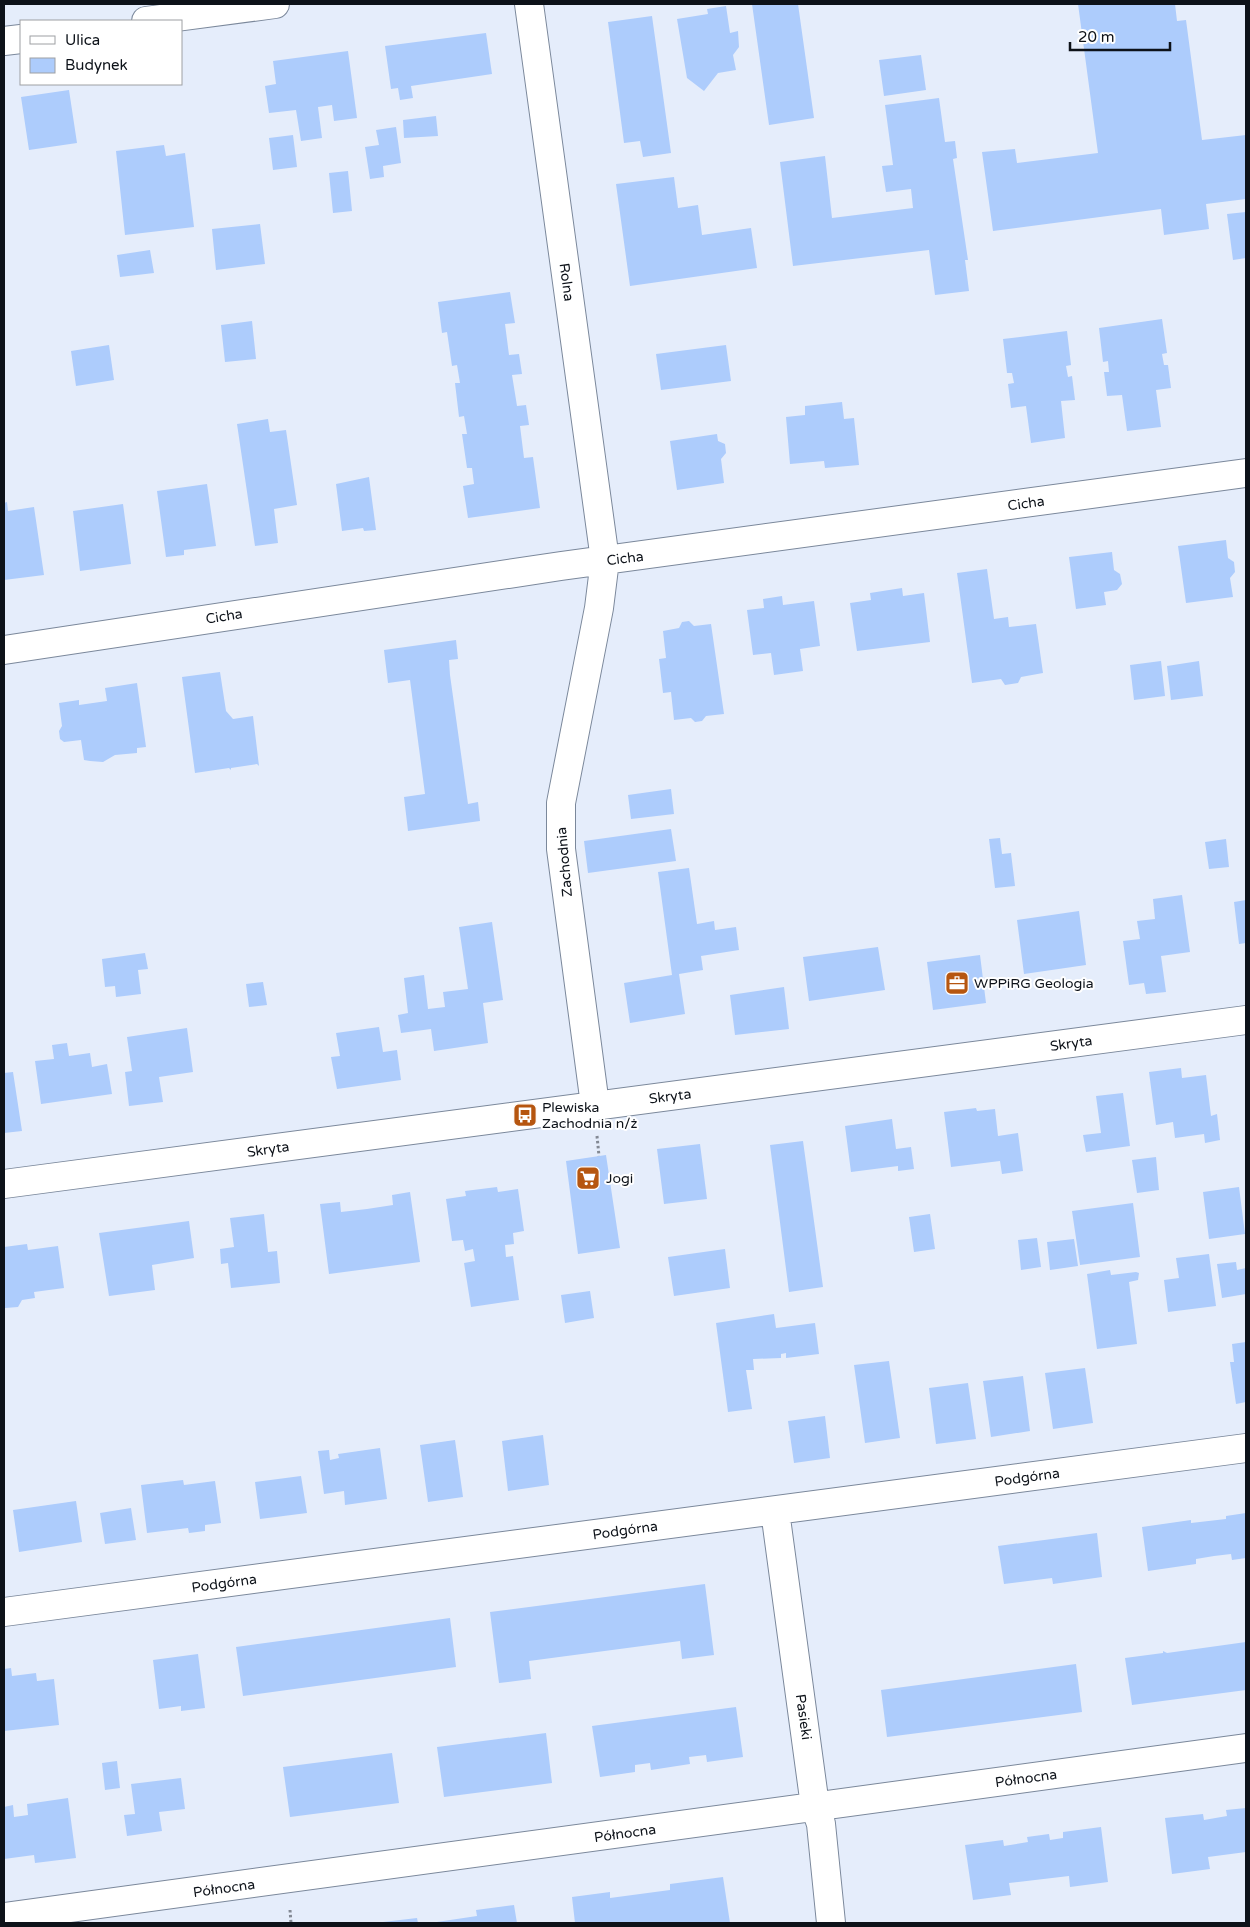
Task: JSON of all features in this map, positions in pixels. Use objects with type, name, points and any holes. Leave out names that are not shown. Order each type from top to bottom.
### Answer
[{"type":"street","points":[[149,20],[179,10],[275,4]]},
{"type":"street","name":"Rolna","points":[[529,4],[605,560]]},
{"type":"street","points":[[4,41],[20,39]]},
{"type":"street","name":"Cicha","points":[[4,650],[605,560],[1246,473]]},
{"type":"street","name":"Zachodnia","points":[[595,1117],[560,848],[561,803],[599,608],[605,560]]},
{"type":"street","name":"Skryta","points":[[4,1184],[595,1117],[1246,1020]]},
{"type":"street","name":"Podgórna","points":[[4,1612],[1246,1448]]},
{"type":"street","name":"Pasieki","points":[[775,1510],[816,1806],[821,1824],[831,1923]]},
{"type":"street","name":"Północna","points":[[4,1917],[1246,1748]]},
{"type":"path","points":[[595,1117],[599,1156]]},
{"type":"building","points":[[752,4],[798,4],[814,118],[769,125]]},
{"type":"building","points":[[1078,4],[1175,4],[1177,21],[1186,20],[1202,140],[1246,135],[1246,199],[1206,204],[1209,229],[1164,235],[1161,209],[993,231],[982,152],[1015,149],[1017,163],[1098,153]]},
{"type":"building","points":[[726,6],[730,33],[738,31],[739,47],[733,55],[736,70],[718,73],[704,91],[687,78],[677,19],[708,14],[707,9]]},
{"type":"building","points":[[652,16],[671,153],[643,157],[640,141],[624,143],[608,22]]},
{"type":"building","points":[[486,33],[492,74],[411,86],[413,98],[400,100],[398,88],[391,89],[385,46]]},
{"type":"building","points":[[348,51],[357,118],[334,121],[332,105],[318,107],[322,138],[301,141],[296,110],[269,113],[265,86],[276,84],[273,61]]},
{"type":"building","points":[[921,55],[926,90],[884,96],[879,60]]},
{"type":"building","points":[[69,90],[77,143],[29,150],[21,97]]},
{"type":"building","points":[[939,98],[945,142],[955,141],[957,158],[953,159],[968,260],[965,260],[969,291],[935,295],[929,250],[793,266],[780,162],[825,156],[832,218],[913,208],[911,189],[886,192],[882,166],[893,165],[885,105]]},
{"type":"building","points":[[436,116],[438,136],[404,138],[403,120]]},
{"type":"building","points":[[396,127],[401,163],[383,166],[384,177],[370,179],[365,147],[379,145],[376,130]]},
{"type":"building","points":[[293,135],[297,167],[273,170],[269,138]]},
{"type":"building","points":[[164,145],[166,156],[185,153],[194,227],[125,235],[116,151]]},
{"type":"building","points":[[348,171],[352,211],[333,213],[329,173]]},
{"type":"building","points":[[674,177],[678,208],[698,205],[702,235],[751,228],[757,268],[630,286],[616,184]]},
{"type":"building","points":[[1246,212],[1246,258],[1233,260],[1227,214]]},
{"type":"building","points":[[260,224],[265,264],[216,270],[212,229]]},
{"type":"building","points":[[150,250],[154,273],[120,277],[117,255]]},
{"type":"building","points":[[510,292],[515,323],[505,324],[509,355],[519,354],[522,374],[512,375],[517,406],[526,405],[529,425],[520,426],[524,458],[533,457],[540,508],[468,518],[463,486],[474,484],[472,468],[467,468],[462,434],[467,434],[464,416],[459,417],[455,383],[460,383],[457,365],[452,366],[447,332],[442,333],[438,302]]},
{"type":"building","points":[[1162,319],[1167,353],[1162,354],[1164,365],[1168,365],[1171,388],[1156,390],[1161,427],[1127,431],[1122,395],[1107,396],[1104,372],[1109,372],[1108,361],[1103,362],[1099,328]]},
{"type":"building","points":[[252,321],[256,359],[225,362],[221,325]]},
{"type":"building","points":[[1067,331],[1071,365],[1066,366],[1068,377],[1072,376],[1075,400],[1061,401],[1065,438],[1031,443],[1026,406],[1011,408],[1008,384],[1014,383],[1012,373],[1007,373],[1003,339]]},
{"type":"building","points":[[109,345],[114,380],[76,386],[71,351]]},
{"type":"building","points":[[726,345],[731,381],[661,390],[656,354]]},
{"type":"building","points":[[842,402],[844,419],[854,418],[859,465],[825,468],[824,461],[790,464],[786,417],[805,415],[805,406]]},
{"type":"building","points":[[268,419],[270,432],[286,430],[297,505],[274,509],[278,543],[255,546],[237,424]]},
{"type":"building","points":[[717,434],[718,441],[725,444],[726,453],[721,459],[724,483],[677,490],[670,441]]},
{"type":"building","points":[[369,477],[376,530],[364,531],[363,528],[342,531],[336,484]]},
{"type":"building","points":[[207,484],[216,546],[184,550],[184,555],[166,557],[157,491]]},
{"type":"building","points":[[7,502],[8,511],[34,507],[44,575],[4,580],[4,503]]},
{"type":"building","points":[[123,504],[131,564],[80,571],[73,511]]},
{"type":"building","points":[[1226,540],[1228,558],[1234,562],[1235,572],[1230,578],[1233,597],[1186,603],[1178,546]]},
{"type":"building","points":[[1112,552],[1114,570],[1120,574],[1122,584],[1117,590],[1104,592],[1106,605],[1076,609],[1069,557]]},
{"type":"building","points":[[987,569],[994,619],[1008,617],[1009,627],[1036,624],[1043,673],[1021,677],[1018,683],[1005,685],[1001,679],[972,683],[957,573]]},
{"type":"building","points":[[902,588],[903,596],[924,593],[930,642],[857,651],[850,603],[871,600],[870,593]]},
{"type":"building","points":[[782,596],[783,605],[814,601],[820,646],[800,649],[803,671],[774,675],[771,653],[753,655],[747,610],[764,608],[763,599]]},
{"type":"building","points":[[689,621],[694,626],[711,624],[724,714],[706,716],[702,721],[695,722],[691,718],[674,720],[671,692],[663,693],[659,659],[666,658],[663,631],[679,628],[682,622]]},
{"type":"building","points":[[456,640],[458,659],[449,660],[450,675],[468,804],[478,802],[480,821],[408,831],[404,797],[425,794],[410,680],[388,683],[384,650]]},
{"type":"building","points":[[1161,661],[1165,696],[1134,700],[1130,665]]},
{"type":"building","points":[[1199,661],[1203,696],[1171,700],[1167,666]]},
{"type":"building","points":[[220,672],[226,711],[233,719],[253,716],[259,766],[257,764],[231,768],[231,770],[229,768],[195,773],[182,677]]},
{"type":"building","points":[[137,683],[146,747],[137,748],[137,753],[115,755],[103,762],[90,761],[84,760],[81,740],[64,742],[60,739],[59,731],[62,726],[59,703],[79,700],[79,705],[107,701],[105,688]]},
{"type":"building","points":[[671,789],[674,814],[631,819],[628,795]]},
{"type":"building","points":[[671,829],[676,861],[588,873],[584,841]]},
{"type":"building","points":[[1000,838],[1002,854],[1011,853],[1015,886],[995,888],[989,839]]},
{"type":"building","points":[[1226,839],[1229,867],[1209,869],[1205,842]]},
{"type":"building","points":[[689,868],[697,924],[714,921],[715,930],[736,927],[739,950],[701,956],[703,970],[679,974],[685,1014],[630,1023],[624,983],[672,975],[658,872]]},
{"type":"building","points":[[1182,895],[1190,952],[1161,956],[1166,992],[1146,994],[1144,983],[1129,985],[1123,941],[1140,939],[1137,921],[1155,919],[1153,899]]},
{"type":"building","points":[[1246,900],[1246,943],[1239,944],[1234,902]]},
{"type":"building","points":[[1079,911],[1086,965],[1024,974],[1017,920]]},
{"type":"building","points":[[492,922],[503,1000],[483,1003],[488,1043],[434,1051],[431,1029],[401,1033],[398,1015],[408,1013],[404,978],[424,975],[428,1009],[445,1007],[443,992],[468,989],[459,927]]},
{"type":"building","points":[[878,947],[885,990],[809,1001],[803,957]]},
{"type":"building","points":[[145,953],[148,969],[138,970],[141,994],[116,997],[115,986],[105,987],[102,959]]},
{"type":"building","points":[[980,955],[986,1003],[933,1010],[927,962]]},
{"type":"building","points":[[263,982],[267,1005],[249,1007],[246,984]]},
{"type":"building","points":[[784,987],[789,1029],[735,1035],[730,995]]},
{"type":"building","points":[[379,1027],[383,1052],[397,1050],[401,1080],[337,1089],[331,1057],[340,1056],[336,1033]]},
{"type":"building","points":[[187,1028],[193,1072],[159,1077],[163,1102],[129,1106],[125,1072],[132,1071],[127,1037]]},
{"type":"building","points":[[67,1043],[69,1056],[90,1053],[92,1067],[107,1064],[112,1094],[41,1104],[35,1061],[54,1059],[52,1045]]},
{"type":"building","points":[[1181,1068],[1182,1078],[1206,1075],[1211,1116],[1217,1114],[1220,1140],[1205,1143],[1204,1134],[1175,1138],[1173,1122],[1156,1125],[1149,1072]]},
{"type":"building","points":[[13,1072],[22,1131],[4,1133],[4,1073]]},
{"type":"building","points":[[1123,1093],[1130,1146],[1086,1152],[1083,1135],[1101,1133],[1096,1096]]},
{"type":"building","points":[[976,1108],[977,1111],[995,1109],[998,1136],[1018,1133],[1023,1171],[1002,1174],[1000,1161],[951,1167],[944,1112]]},
{"type":"building","points":[[892,1119],[896,1149],[911,1147],[914,1169],[898,1171],[898,1166],[851,1172],[845,1126]]},
{"type":"building","points":[[803,1141],[823,1287],[789,1292],[770,1145]]},
{"type":"building","points":[[700,1144],[707,1199],[664,1204],[657,1149]]},
{"type":"building","points":[[606,1155],[620,1248],[578,1254],[566,1161]]},
{"type":"building","points":[[1156,1157],[1159,1190],[1137,1193],[1132,1160]]},
{"type":"building","points":[[497,1187],[498,1192],[518,1189],[524,1231],[513,1233],[514,1244],[505,1245],[506,1257],[513,1256],[519,1300],[471,1307],[464,1263],[475,1261],[473,1249],[465,1251],[463,1240],[452,1241],[446,1199],[466,1196],[465,1191]]},
{"type":"building","points":[[1239,1187],[1245,1234],[1209,1239],[1203,1192]]},
{"type":"building","points":[[410,1192],[420,1262],[329,1274],[320,1204],[340,1202],[341,1212],[367,1209],[393,1205],[392,1195]]},
{"type":"building","points":[[1133,1203],[1140,1257],[1080,1265],[1072,1211]]},
{"type":"building","points":[[264,1214],[268,1252],[277,1251],[280,1283],[231,1288],[228,1263],[221,1264],[220,1249],[234,1247],[230,1218]]},
{"type":"building","points":[[930,1214],[935,1249],[914,1252],[909,1217]]},
{"type":"building","points":[[189,1221],[194,1258],[152,1265],[155,1290],[109,1296],[99,1233]]},
{"type":"building","points":[[1037,1238],[1041,1267],[1021,1270],[1018,1240]]},
{"type":"building","points":[[1074,1239],[1078,1266],[1050,1270],[1047,1242]]},
{"type":"building","points":[[27,1244],[28,1250],[58,1246],[64,1288],[34,1292],[35,1298],[22,1300],[18,1307],[5,1308],[4,1247]]},
{"type":"building","points":[[725,1249],[730,1288],[674,1296],[668,1257]]},
{"type":"building","points":[[1209,1254],[1216,1306],[1168,1312],[1164,1280],[1179,1278],[1176,1258]]},
{"type":"building","points":[[1236,1262],[1237,1270],[1246,1268],[1246,1294],[1222,1298],[1217,1264]]},
{"type":"building","points":[[1110,1270],[1111,1275],[1139,1273],[1138,1280],[1129,1282],[1137,1344],[1097,1349],[1087,1274]]},
{"type":"building","points":[[590,1291],[594,1318],[565,1323],[561,1295]]},
{"type":"building","points":[[774,1314],[776,1328],[815,1323],[819,1354],[786,1358],[786,1353],[781,1354],[781,1358],[753,1359],[754,1370],[746,1370],[752,1409],[728,1412],[716,1323]]},
{"type":"building","points":[[1246,1342],[1246,1402],[1236,1404],[1230,1362],[1234,1362],[1232,1344]]},
{"type":"building","points":[[889,1361],[900,1438],[865,1443],[854,1365]]},
{"type":"building","points":[[1085,1368],[1093,1423],[1053,1429],[1045,1373]]},
{"type":"building","points":[[1023,1376],[1030,1431],[991,1437],[983,1381]]},
{"type":"building","points":[[968,1383],[976,1439],[936,1444],[929,1388]]},
{"type":"building","points":[[825,1416],[830,1458],[794,1463],[788,1421]]},
{"type":"building","points":[[543,1435],[549,1485],[508,1491],[502,1441]]},
{"type":"building","points":[[455,1440],[463,1497],[428,1502],[420,1445]]},
{"type":"building","points":[[380,1448],[387,1499],[345,1505],[344,1491],[324,1494],[318,1451],[329,1450],[330,1460],[339,1458],[338,1454]]},
{"type":"building","points":[[301,1476],[307,1513],[260,1519],[255,1482]]},
{"type":"building","points":[[183,1480],[184,1485],[215,1481],[221,1523],[205,1525],[205,1531],[189,1533],[188,1528],[147,1533],[141,1485]]},
{"type":"building","points":[[76,1501],[82,1542],[19,1552],[13,1510]]},
{"type":"building","points":[[131,1508],[136,1540],[105,1544],[100,1513]]},
{"type":"building","points":[[1246,1513],[1246,1558],[1232,1560],[1231,1554],[1214,1556],[1196,1559],[1196,1564],[1148,1571],[1142,1527],[1191,1520],[1191,1523],[1226,1519],[1226,1516]]},
{"type":"building","points":[[1097,1533],[1102,1577],[1053,1584],[1052,1578],[1004,1584],[998,1546]]},
{"type":"building","points":[[705,1584],[714,1655],[682,1659],[680,1641],[529,1661],[531,1679],[499,1683],[490,1612]]},
{"type":"building","points":[[450,1618],[456,1667],[243,1696],[236,1647]]},
{"type":"building","points":[[1246,1642],[1246,1690],[1132,1705],[1125,1658],[1163,1653],[1163,1651],[1167,1653]]},
{"type":"building","points":[[198,1654],[205,1708],[181,1711],[181,1706],[159,1709],[153,1660]]},
{"type":"building","points":[[1076,1664],[1082,1712],[887,1737],[881,1690]]},
{"type":"building","points":[[11,1668],[12,1676],[36,1673],[37,1681],[54,1679],[59,1725],[4,1731],[4,1669]]},
{"type":"building","points":[[736,1707],[743,1757],[707,1762],[706,1755],[689,1757],[690,1764],[651,1770],[650,1763],[635,1765],[635,1772],[600,1777],[592,1726]]},
{"type":"building","points":[[546,1733],[552,1783],[444,1797],[437,1747]]},
{"type":"building","points":[[392,1753],[399,1803],[290,1817],[283,1767]]},
{"type":"building","points":[[117,1761],[120,1788],[105,1790],[102,1763]]},
{"type":"building","points":[[181,1778],[185,1809],[159,1812],[162,1831],[127,1836],[124,1815],[135,1814],[131,1784]]},
{"type":"building","points":[[68,1798],[76,1858],[35,1863],[34,1855],[4,1859],[4,1807],[13,1805],[14,1817],[28,1815],[27,1804]]},
{"type":"building","points":[[1246,1808],[1246,1852],[1208,1857],[1210,1869],[1172,1874],[1165,1818],[1203,1814],[1204,1820],[1227,1816],[1226,1810]]},
{"type":"building","points":[[1101,1827],[1108,1882],[1070,1887],[1069,1876],[1009,1883],[1011,1895],[973,1900],[965,1845],[1003,1840],[1004,1846],[1028,1842],[1027,1837],[1049,1834],[1050,1840],[1063,1838],[1063,1832]]},
{"type":"building","points":[[723,1877],[730,1923],[575,1923],[572,1897],[610,1892],[610,1898],[670,1890],[670,1884]]},
{"type":"building","points":[[514,1905],[517,1923],[430,1923],[477,1916],[476,1910]]},
{"type":"building","points":[[417,1918],[418,1923],[383,1923],[383,1922]]},
{"type":"place","name":"WPPiRG Geologia","points":[[957,983]]},
{"type":"place","name":"Plewiska Zachodnia n/ż","points":[[525,1115]]},
{"type":"place","name":"Jogi","points":[[588,1178]]}]
